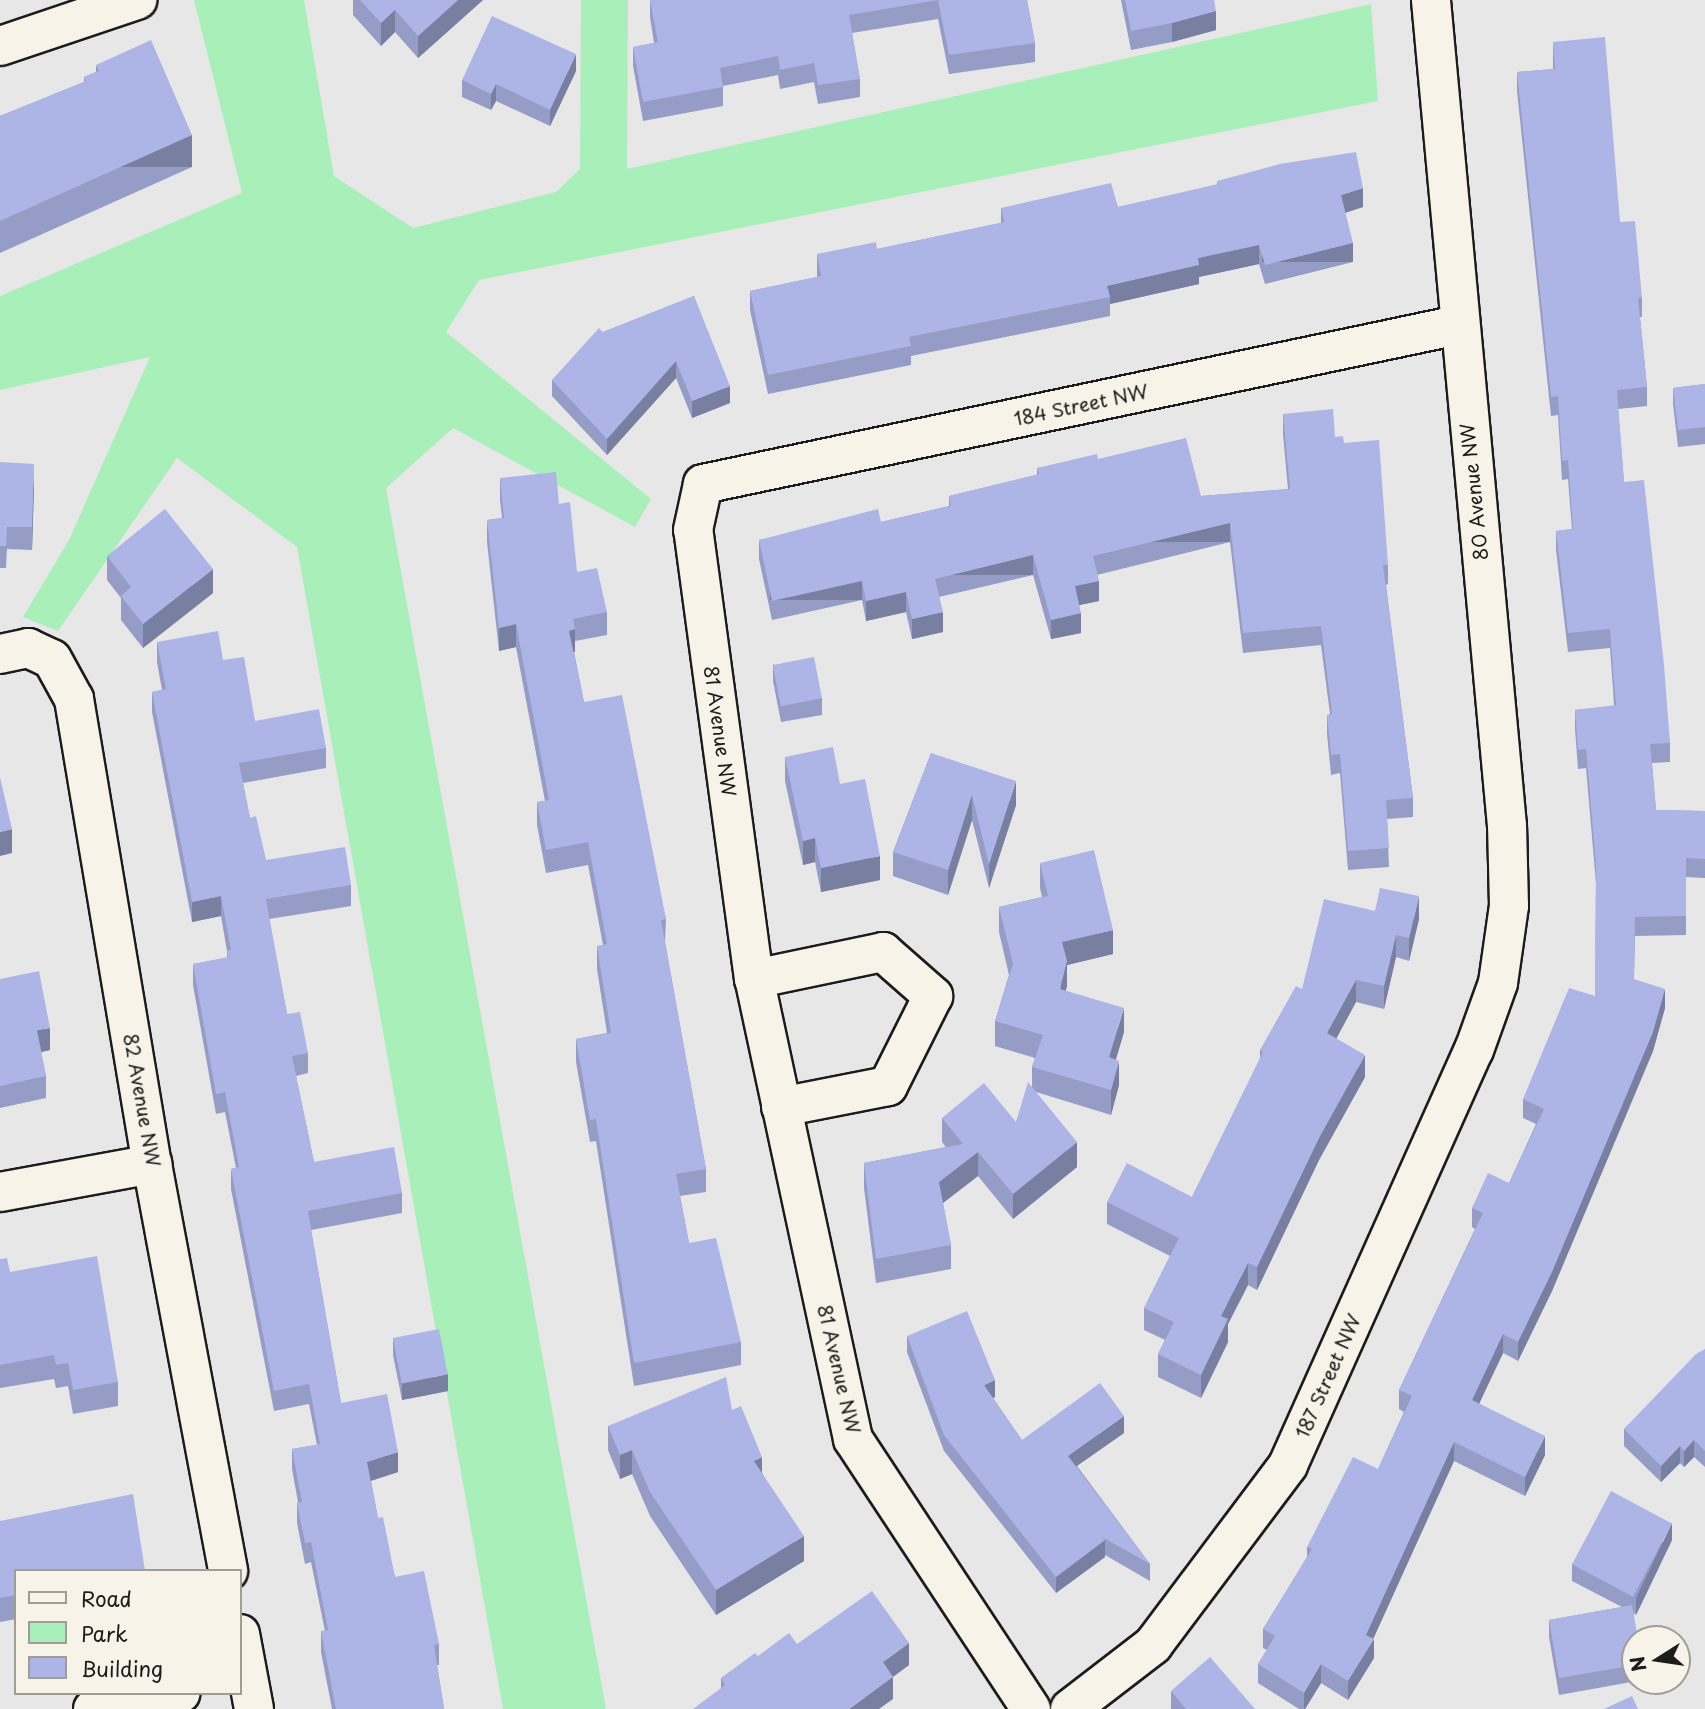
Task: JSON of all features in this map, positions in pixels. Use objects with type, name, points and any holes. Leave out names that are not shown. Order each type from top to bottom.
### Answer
[{"type":"street","points":[[0,47],[136,0]]},
{"type":"street","name":"80 Avenue NW","points":[[1432,0],[1458,325],[1507,826],[1509,906],[1498,983]]},
{"type":"street","name":"184 Street NW","points":[[703,484],[1458,325]]},
{"type":"street","name":"81 Avenue NW","points":[[703,484],[693,530],[754,979],[853,1439],[1031,1709]]},
{"type":"street","name":"82 Avenue NW","points":[[14,651],[52,659],[75,699],[152,1164],[228,1569]]},
{"type":"street","points":[[754,979],[883,952],[933,996],[888,1086],[781,1107]]},
{"type":"street","name":"187 Street NW","points":[[1070,1709],[1153,1645],[1288,1465],[1474,1050],[1498,983]]},
{"type":"street","points":[[0,1192],[152,1164]]},
{"type":"street","points":[[242,1650],[247,1691]]},
{"type":"street","points":[[93,1709],[170,1695]]},
{"type":"green space","points":[[194,0],[304,0],[334,176],[413,228],[556,192],[580,169],[581,0],[628,0],[627,169],[1371,4],[1378,101],[479,280],[446,332],[651,499],[635,527],[453,428],[386,488],[606,1709],[503,1709],[297,547],[177,458],[58,631],[23,617],[69,540],[150,357],[0,390],[0,296],[242,193]]},
{"type":"building","points":[[360,0],[458,0],[418,36],[395,10],[381,23]]},
{"type":"building","points":[[650,0],[938,0],[849,15],[860,79],[818,85],[814,63],[780,70],[778,56],[720,68],[723,87],[643,102],[633,47],[658,42]]},
{"type":"building","points":[[938,0],[1027,0],[1035,43],[949,55]]},
{"type":"building","points":[[1125,0],[1214,0],[1216,11],[1131,31]]},
{"type":"building","points":[[492,16],[576,54],[550,110],[496,84],[491,94],[462,80]]},
{"type":"building","points":[[1605,37],[1620,222],[1635,221],[1642,298],[1638,298],[1647,387],[1617,390],[1624,482],[1644,480],[1664,665],[1670,743],[1650,744],[1656,810],[1705,811],[1705,859],[1686,858],[1686,916],[1635,917],[1634,979],[1665,989],[1653,1032],[1552,1272],[1518,1342],[1503,1334],[1472,1400],[1545,1436],[1525,1477],[1454,1442],[1366,1635],[1374,1639],[1348,1681],[1321,1664],[1304,1693],[1258,1664],[1275,1636],[1263,1629],[1312,1549],[1307,1547],[1353,1457],[1378,1469],[1412,1396],[1399,1390],[1483,1213],[1472,1208],[1488,1173],[1509,1183],[1544,1109],[1523,1099],[1569,988],[1595,996],[1596,866],[1586,749],[1578,750],[1575,710],[1616,705],[1610,629],[1568,633],[1556,531],[1573,529],[1568,460],[1562,461],[1558,396],[1551,397],[1517,72],[1555,69],[1553,42]]},
{"type":"building","points":[[151,40],[192,135],[0,221],[0,116],[86,81],[84,77],[99,71],[96,65]]},
{"type":"building","points":[[1356,152],[1363,188],[1341,195],[1353,243],[1265,265],[1259,245],[1198,258],[1199,265],[1107,286],[1110,297],[909,337],[911,346],[768,375],[750,291],[821,276],[817,254],[876,242],[877,249],[1004,222],[1001,208],[1111,183],[1118,207],[1218,184],[1217,181],[1280,164]]},
{"type":"building","points":[[694,296],[730,386],[692,401],[676,361],[607,439],[552,380],[599,328],[603,332]]},
{"type":"building","points":[[1705,384],[1705,427],[1678,430],[1673,388]]},
{"type":"building","points":[[1333,409],[1335,437],[1343,436],[1344,443],[1379,440],[1388,565],[1383,565],[1413,798],[1386,800],[1389,848],[1348,851],[1340,754],[1331,755],[1327,715],[1332,714],[1321,626],[1243,633],[1230,523],[1093,556],[1099,581],[1075,586],[1081,613],[1051,620],[1033,555],[935,579],[943,612],[912,619],[906,592],[866,601],[862,581],[772,601],[759,540],[878,509],[881,522],[951,506],[949,496],[1039,474],[1037,468],[1097,454],[1098,459],[1186,438],[1201,496],[1290,489],[1283,414]]},
{"type":"building","points":[[0,462],[34,464],[32,527],[7,527],[6,546],[0,546]]},
{"type":"building","points":[[556,472],[559,504],[570,502],[577,572],[597,568],[607,612],[573,619],[575,629],[569,631],[584,702],[622,695],[666,919],[661,920],[706,1169],[676,1174],[689,1243],[716,1238],[741,1342],[634,1363],[596,1119],[590,1120],[576,1039],[611,1033],[597,946],[607,944],[588,842],[546,850],[537,802],[549,800],[516,624],[499,628],[487,520],[504,518],[500,478]]},
{"type":"building","points":[[165,509],[213,569],[143,624],[121,596],[131,587],[107,556]]},
{"type":"building","points":[[218,631],[223,660],[244,657],[255,721],[319,709],[326,748],[239,763],[250,818],[256,816],[266,860],[345,847],[351,885],[266,899],[287,1014],[300,1012],[308,1053],[292,1056],[314,1162],[394,1147],[402,1193],[308,1211],[341,1403],[387,1394],[398,1452],[367,1462],[378,1518],[383,1517],[395,1577],[424,1571],[439,1644],[434,1645],[444,1709],[336,1709],[321,1631],[328,1630],[311,1542],[305,1543],[297,1503],[302,1502],[292,1449],[320,1444],[309,1384],[274,1391],[231,1169],[239,1167],[225,1092],[216,1094],[193,964],[228,957],[227,951],[231,950],[221,896],[192,902],[152,692],[166,689],[157,642]]},
{"type":"building","points":[[814,657],[822,698],[781,706],[773,665]]},
{"type":"building","points":[[833,747],[840,784],[865,779],[880,856],[821,868],[815,838],[803,841],[785,757]]},
{"type":"building","points":[[931,753],[1016,781],[989,864],[972,795],[948,870],[893,852]]},
{"type":"building","points":[[0,777],[12,829],[0,832]]},
{"type":"building","points":[[1094,850],[1113,930],[1062,942],[1067,961],[1060,989],[1124,1008],[1109,1057],[1119,1061],[1111,1090],[1032,1067],[1043,1035],[995,1021],[1013,964],[999,907],[1048,896],[1040,863]]},
{"type":"building","points":[[1380,888],[1419,896],[1409,938],[1396,935],[1384,986],[1356,980],[1327,1033],[1365,1055],[1319,1138],[1257,1267],[1248,1263],[1221,1316],[1228,1319],[1201,1375],[1158,1354],[1174,1322],[1144,1308],[1179,1238],[1107,1202],[1127,1163],[1192,1197],[1263,1052],[1260,1050],[1296,986],[1302,989],[1324,899],[1375,911]]},
{"type":"building","points":[[39,971],[50,1028],[37,1030],[46,1076],[0,1086],[0,979]]},
{"type":"building","points":[[1028,1082],[1077,1142],[1013,1194],[978,1152],[939,1182],[951,1245],[876,1259],[864,1163],[963,1144],[942,1118],[984,1083],[1016,1122]]},
{"type":"building","points":[[97,1256],[118,1382],[73,1390],[68,1363],[56,1365],[54,1355],[0,1365],[0,1259],[7,1258],[10,1272]]},
{"type":"building","points":[[967,1311],[995,1380],[984,1385],[1022,1440],[1100,1383],[1124,1416],[1068,1456],[1150,1564],[1102,1537],[1105,1540],[1056,1577],[944,1435],[907,1336]]},
{"type":"building","points":[[439,1329],[448,1374],[402,1383],[393,1338]]},
{"type":"building","points":[[1705,1349],[1705,1451],[1694,1440],[1684,1451],[1680,1446],[1661,1466],[1624,1429],[1696,1354]]},
{"type":"building","points":[[726,1377],[732,1410],[741,1406],[762,1457],[754,1461],[804,1536],[716,1590],[650,1492],[632,1450],[620,1455],[608,1426]]},
{"type":"building","points":[[1611,1491],[1672,1523],[1633,1597],[1572,1564]]},
{"type":"building","points":[[133,1494],[145,1569],[14,1569],[14,1595],[0,1598],[0,1521]]},
{"type":"building","points":[[872,1591],[909,1643],[883,1662],[893,1677],[849,1709],[693,1709],[725,1685],[721,1678],[755,1653],[758,1656],[789,1633],[797,1644]]},
{"type":"building","points":[[1632,1605],[1636,1625],[1621,1625],[1621,1667],[1559,1678],[1549,1620]]},
{"type":"building","points":[[1210,1657],[1255,1709],[1186,1709],[1171,1691]]},
{"type":"building","points":[[1632,1696],[1638,1709],[1604,1709]]}]
